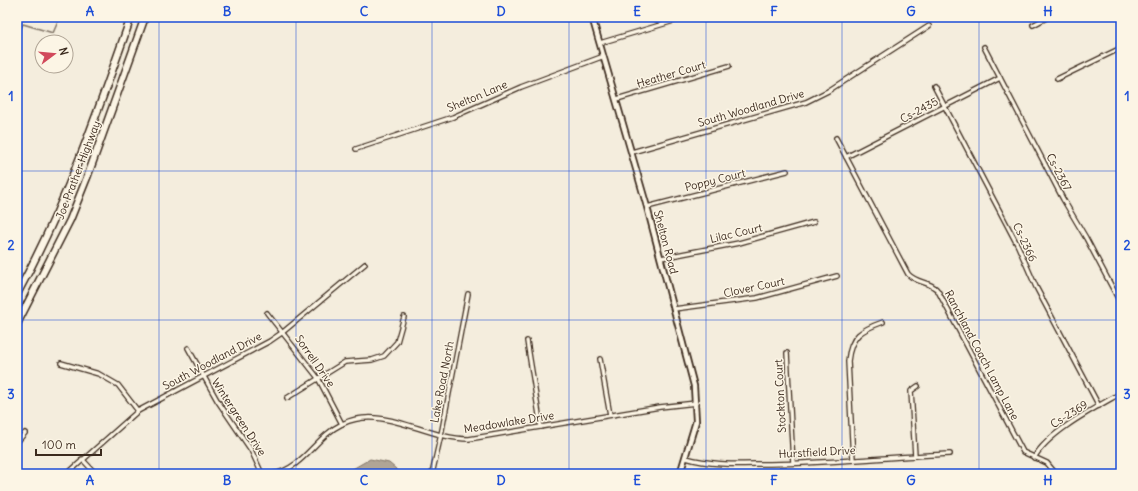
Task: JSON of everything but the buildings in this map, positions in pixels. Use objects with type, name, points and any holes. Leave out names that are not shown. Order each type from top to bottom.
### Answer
[{"type":"highway","name":"Joe Prather Highway","points":[[17,294],[48,232],[78,164],[131,17]]},
{"type":"highway","name":"Joe Prather Highway","points":[[17,324],[70,220],[88,175],[145,17]]},
{"type":"street","name":"Shelton Road","points":[[592,17],[632,152],[694,386],[696,421],[680,474]]},
{"type":"street","points":[[600,43],[687,17]]},
{"type":"street","points":[[1033,24],[1048,17]]},
{"type":"street","name":"South Woodland Drive","points":[[632,152],[806,102],[828,91],[929,26]]},
{"type":"street","name":"Cs-2367","points":[[984,48],[1063,199],[1086,238],[1121,304]]},
{"type":"street","points":[[1056,79],[1121,48]]},
{"type":"street","name":"Shelton Lane","points":[[356,149],[452,117],[521,87],[604,56]]},
{"type":"street","name":"Heather Court","points":[[617,99],[729,66]]},
{"type":"street","name":"Cs-2435","points":[[846,157],[1000,78]]},
{"type":"street","name":"Cs-2366","points":[[934,86],[1018,246],[1036,287],[1099,406]]},
{"type":"street","name":"Ranchland Coach Lamp Lane","points":[[836,138],[908,274],[915,280],[936,288],[1023,452],[1047,463],[1056,474]]},
{"type":"street","name":"Poppy Court","points":[[647,207],[787,171]]},
{"type":"street","name":"Lilac Court","points":[[661,258],[739,242],[814,222]]},
{"type":"street","name":"South Woodland Drive","points":[[67,474],[82,459],[138,411],[283,332],[365,264]]},
{"type":"street","name":"Clover Court","points":[[674,309],[757,298],[837,276]]},
{"type":"street","name":"Lake Road North","points":[[432,474],[441,436],[468,294]]},
{"type":"street","name":"Sorrell Drive","points":[[267,313],[318,378],[342,424]]},
{"type":"street","points":[[287,398],[345,362],[372,360],[384,356],[397,342],[404,316]]},
{"type":"street","points":[[853,460],[848,361],[849,349],[854,338],[868,327],[883,322]]},
{"type":"street","points":[[527,341],[541,427]]},
{"type":"street","name":"Wintergreen Drive","points":[[188,348],[202,376],[251,450],[262,474]]},
{"type":"street","name":"Stockton Court","points":[[787,353],[793,463]]},
{"type":"street","points":[[600,359],[610,415]]},
{"type":"street","points":[[61,362],[99,374],[118,385],[138,411]]},
{"type":"street","points":[[915,456],[911,390],[918,386]]},
{"type":"street","name":"Cs-2369","points":[[1034,458],[1048,438],[1121,393]]},
{"type":"street","name":"Meadowlake Drive","points":[[273,474],[296,465],[321,440],[342,424],[366,418],[382,418],[441,436],[477,439],[610,415],[678,404],[696,403]]},
{"type":"street","points":[[17,442],[24,433]]},
{"type":"street","name":"Hurstfield Drive","points":[[686,458],[705,464],[793,463],[950,454]]},
{"type":"street","points":[[82,459],[96,474]]},
{"type":"shaded area","points":[[370,459],[389,463],[396,469],[396,474],[348,474],[349,471]]},
{"type":"waterway","points":[[17,37],[23,24],[53,33],[60,17]]}]
